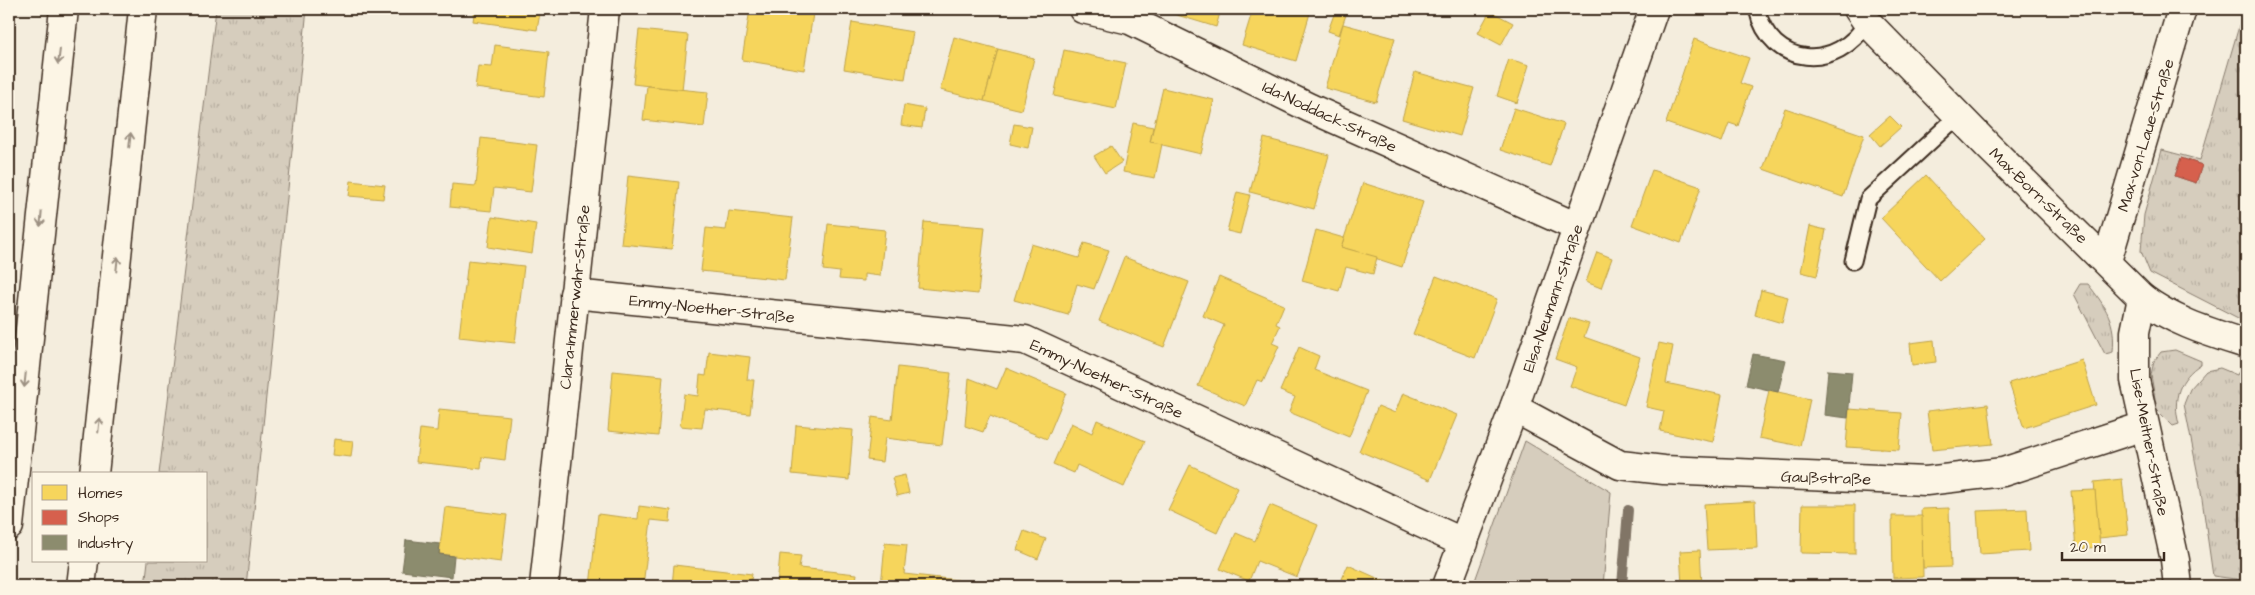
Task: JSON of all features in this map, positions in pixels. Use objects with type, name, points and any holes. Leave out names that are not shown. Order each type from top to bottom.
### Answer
[{"type":"main road","points":[[9,526],[64,9]]},
{"type":"main road","points":[[94,472],[126,188],[143,9]]},
{"type":"main road","name":"Clara-Immerwahr-Straße","points":[[544,586],[605,9]]},
{"type":"main road","name":"Ida-Noddack-Straße","points":[[1083,9],[1130,20],[1310,108],[1577,227]]},
{"type":"main road","name":"Elsa-Neumann-Straße","points":[[1447,586],[1514,408],[1654,9]]},
{"type":"main road","name":"Max-von-Laue-Straße","points":[[2107,261],[2182,9]]},
{"type":"main road","name":"Max-Born-Straße","points":[[1862,15],[1958,116],[2107,261],[2142,298],[2181,322],[2246,344]]},
{"type":"main road","name":"Emmy-Noether-Straße","points":[[574,294],[1025,340],[1464,543]]},
{"type":"main road","name":"Lise-Meitner-Straße","points":[[2142,298],[2135,332],[2135,380],[2167,523],[2178,586]]},
{"type":"main road","name":"Gaußstraße","points":[[1514,408],[1620,465],[1673,470],[1926,481],[2003,472],[2144,426]]},
{"type":"main road","points":[[82,586],[84,562]]},
{"type":"lane","points":[[1758,9],[1766,32],[1777,44],[1790,52],[1820,57],[1835,53],[1848,46],[1859,35],[1862,15]]},
{"type":"lane","points":[[1853,261],[1868,198],[1958,116]]},
{"type":"green space","points":[[216,9],[307,9],[246,586],[145,586],[148,562],[208,562],[208,472],[159,472]]},
{"type":"green space","points":[[2244,9],[2246,9],[2246,278],[2243,317],[2240,319],[2150,273],[2141,251],[2144,215],[2162,150],[2200,160]],"holes":[[[2181,158],[2202,165],[2196,183],[2175,176]]]},
{"type":"green space","points":[[2080,284],[2088,284],[2105,308],[2113,332],[2113,352],[2105,354],[2074,294]]},
{"type":"green space","points":[[2175,350],[2201,361],[2201,364],[2187,376],[2179,390],[2176,406],[2179,424],[2173,426],[2157,410],[2151,375],[2154,361],[2161,352]]},
{"type":"green space","points":[[2220,368],[2237,375],[2240,369],[2246,371],[2246,531],[2242,580],[2213,576],[2200,485],[2184,404],[2190,389],[2206,371]]},
{"type":"green space","points":[[1525,441],[1611,492],[1603,586],[1473,586]]},
{"type":"building: Homes","points":[[475,9],[551,9],[550,14],[540,13],[537,30],[473,21]]},
{"type":"building: Homes","points":[[750,9],[782,9],[813,14],[804,70],[742,60]]},
{"type":"building: Homes","points":[[1154,9],[1179,9],[1177,15]]},
{"type":"building: Homes","points":[[1179,9],[1221,9],[1216,27],[1177,15]]},
{"type":"building: Homes","points":[[1253,9],[1296,9],[1310,13],[1296,61],[1242,45]]},
{"type":"building: Homes","points":[[1336,9],[1348,9],[1339,35],[1328,31]]},
{"type":"building: Homes","points":[[1490,11],[1513,23],[1501,45],[1478,33]]},
{"type":"building: Homes","points":[[852,22],[913,32],[905,79],[844,69]]},
{"type":"building: Homes","points":[[1343,24],[1395,38],[1376,102],[1325,88]]},
{"type":"building: Homes","points":[[639,30],[688,35],[682,90],[633,84]]},
{"type":"building: Homes","points":[[954,37],[998,49],[984,101],[940,90]]},
{"type":"building: Homes","points":[[1694,39],[1749,58],[1740,83],[1751,87],[1738,126],[1729,123],[1722,142],[1666,123]]},
{"type":"building: Homes","points":[[495,45],[549,52],[544,97],[475,88],[478,66],[492,67]]},
{"type":"building: Homes","points":[[998,49],[1034,58],[1022,110],[984,101]]},
{"type":"building: Homes","points":[[1064,50],[1126,63],[1116,109],[1054,96]]},
{"type":"building: Homes","points":[[1509,59],[1529,65],[1517,103],[1497,96]]},
{"type":"building: Homes","points":[[1415,72],[1474,88],[1460,136],[1402,119]]},
{"type":"building: Homes","points":[[647,86],[708,92],[704,127],[643,120]]},
{"type":"building: Homes","points":[[1163,88],[1214,100],[1201,154],[1150,142]]},
{"type":"building: Homes","points":[[904,105],[925,109],[922,128],[901,125]]},
{"type":"building: Homes","points":[[1514,108],[1564,124],[1550,166],[1500,150]]},
{"type":"building: Homes","points":[[1785,108],[1864,135],[1843,197],[1763,169]]},
{"type":"building: Homes","points":[[1890,116],[1901,127],[1880,146],[1870,134]]},
{"type":"building: Homes","points":[[1133,123],[1153,127],[1150,142],[1162,144],[1155,178],[1123,172]]},
{"type":"building: Homes","points":[[1014,124],[1032,127],[1028,148],[1010,144]]},
{"type":"building: Homes","points":[[481,138],[537,145],[531,192],[494,188],[491,211],[450,207],[452,184],[476,186]]},
{"type":"building: Homes","points":[[1264,138],[1329,155],[1314,209],[1250,192]]},
{"type":"building: Homes","points":[[1111,146],[1122,162],[1105,173],[1094,156]]},
{"type":"building: Homes","points":[[1652,170],[1701,187],[1681,243],[1632,225]]},
{"type":"building: Homes","points":[[1926,175],[1985,239],[1940,281],[1881,218]]},
{"type":"building: Homes","points":[[628,176],[679,182],[672,249],[621,244]]},
{"type":"building: Homes","points":[[351,181],[385,185],[383,199],[349,196]]},
{"type":"building: Homes","points":[[1363,183],[1423,202],[1402,267],[1341,247]]},
{"type":"building: Homes","points":[[1237,192],[1250,195],[1240,234],[1227,231]]},
{"type":"building: Homes","points":[[729,211],[793,218],[785,280],[701,271],[706,228],[726,230]]},
{"type":"building: Homes","points":[[492,217],[536,224],[532,254],[488,247]]},
{"type":"building: Homes","points":[[924,222],[985,227],[978,294],[918,288]]},
{"type":"building: Homes","points":[[828,224],[885,230],[880,276],[864,274],[864,281],[839,279],[840,272],[823,270]]},
{"type":"building: Homes","points":[[1810,226],[1826,230],[1817,276],[1801,272]]},
{"type":"building: Homes","points":[[1316,230],[1344,238],[1341,247],[1377,257],[1373,274],[1346,267],[1339,291],[1302,281]]},
{"type":"building: Homes","points":[[1084,243],[1109,250],[1094,289],[1077,284],[1068,315],[1014,300],[1031,244],[1079,258]]},
{"type":"building: Homes","points":[[1597,252],[1612,258],[1601,288],[1586,282]]},
{"type":"building: Homes","points":[[1124,257],[1189,282],[1164,347],[1099,321]]},
{"type":"building: Homes","points":[[468,260],[524,266],[515,343],[459,337]]},
{"type":"building: Homes","points":[[1436,276],[1497,299],[1475,358],[1413,334]]},
{"type":"building: Homes","points":[[1219,277],[1284,305],[1276,324],[1280,326],[1272,343],[1279,346],[1263,382],[1257,380],[1245,406],[1198,386],[1224,325],[1203,316]]},
{"type":"building: Homes","points":[[1761,290],[1788,297],[1782,323],[1755,315]]},
{"type":"building: Homes","points":[[1569,318],[1589,324],[1584,337],[1640,357],[1624,405],[1570,386],[1577,367],[1555,359]]},
{"type":"building: Homes","points":[[1934,340],[1936,362],[1912,365],[1910,343]]},
{"type":"building: Homes","points":[[1659,343],[1673,346],[1666,383],[1722,395],[1713,442],[1660,431],[1664,411],[1646,407]]},
{"type":"building: Homes","points":[[1299,347],[1319,356],[1314,370],[1367,391],[1349,437],[1289,412],[1295,397],[1280,391]]},
{"type":"building: Homes","points":[[709,352],[750,357],[747,380],[754,380],[750,414],[705,409],[702,428],[680,426],[684,394],[698,396],[700,375],[706,376]]},
{"type":"building: Homes","points":[[2082,360],[2096,405],[2024,428],[2009,383]]},
{"type":"building: Homes","points":[[898,367],[951,373],[942,445],[885,438],[882,462],[867,460],[872,417],[892,420]]},
{"type":"building: Homes","points":[[1006,368],[1066,393],[1047,439],[990,416],[983,432],[965,426],[969,378],[997,389]]},
{"type":"building: Homes","points":[[613,371],[663,376],[658,436],[608,431]]},
{"type":"building: Homes","points":[[1769,390],[1810,399],[1800,446],[1759,438]]},
{"type":"building: Homes","points":[[1403,393],[1457,415],[1430,480],[1359,451],[1378,406],[1395,413]]},
{"type":"building: Homes","points":[[1988,404],[1993,444],[1932,450],[1927,411]]},
{"type":"building: Homes","points":[[439,409],[510,416],[505,460],[482,457],[481,469],[416,462],[420,429],[437,431]]},
{"type":"building: Homes","points":[[1849,409],[1902,413],[1899,450],[1846,447]]},
{"type":"building: Homes","points":[[1097,420],[1145,441],[1124,487],[1077,465],[1074,473],[1053,464],[1071,423],[1092,433]]},
{"type":"building: Homes","points":[[796,425],[853,430],[849,480],[792,474]]},
{"type":"building: Homes","points":[[334,439],[353,441],[351,457],[332,455]]},
{"type":"building: Homes","points":[[1190,465],[1238,488],[1217,533],[1168,510]]},
{"type":"building: Homes","points":[[905,475],[909,493],[897,496],[892,478]]},
{"type":"building: Homes","points":[[2122,479],[2128,535],[2099,538],[2094,482]]},
{"type":"building: Homes","points":[[2095,490],[2100,547],[2076,549],[2071,491]]},
{"type":"building: Homes","points":[[1755,501],[1757,548],[1707,550],[1704,504]]},
{"type":"building: Homes","points":[[1270,505],[1318,525],[1297,577],[1257,561],[1249,581],[1220,569],[1236,533],[1255,541]]},
{"type":"building: Homes","points":[[1802,505],[1855,505],[1855,554],[1801,553]]},
{"type":"building: Homes","points":[[639,506],[671,510],[670,522],[651,520],[643,586],[590,586],[598,514],[638,519]]},
{"type":"building: Homes","points":[[445,507],[507,515],[501,562],[439,554]]},
{"type":"building: Homes","points":[[1949,508],[1951,567],[1923,568],[1921,509]]},
{"type":"building: Homes","points":[[2027,509],[2029,551],[1980,554],[1977,511]]},
{"type":"building: Homes","points":[[1892,516],[1922,516],[1923,577],[1893,578]]},
{"type":"building: Homes","points":[[1024,531],[1046,539],[1038,559],[1017,550]]},
{"type":"building: Homes","points":[[885,543],[907,545],[904,574],[958,580],[957,586],[881,586]]},
{"type":"building: Homes","points":[[1700,550],[1702,586],[1682,586],[1680,551]]},
{"type":"building: Homes","points":[[780,554],[801,556],[799,568],[857,574],[855,586],[777,586]]},
{"type":"building: Homes","points":[[674,565],[752,574],[750,586],[672,586]]},
{"type":"building: Homes","points":[[1348,565],[1395,586],[1339,586]]},
{"type":"building: Shops","points":[[2181,158],[2202,165],[2196,183],[2175,176]]},
{"type":"building: Industry","points":[[1753,354],[1786,360],[1778,392],[1746,385]]},
{"type":"building: Industry","points":[[1828,370],[1852,372],[1848,418],[1824,415]]},
{"type":"building: Industry","points":[[2246,531],[2246,580],[2242,580]]},
{"type":"building: Industry","points":[[406,540],[440,544],[439,554],[454,556],[452,577],[402,571]]},
{"type":"waterway","points":[[1622,586],[1628,510]]}]
